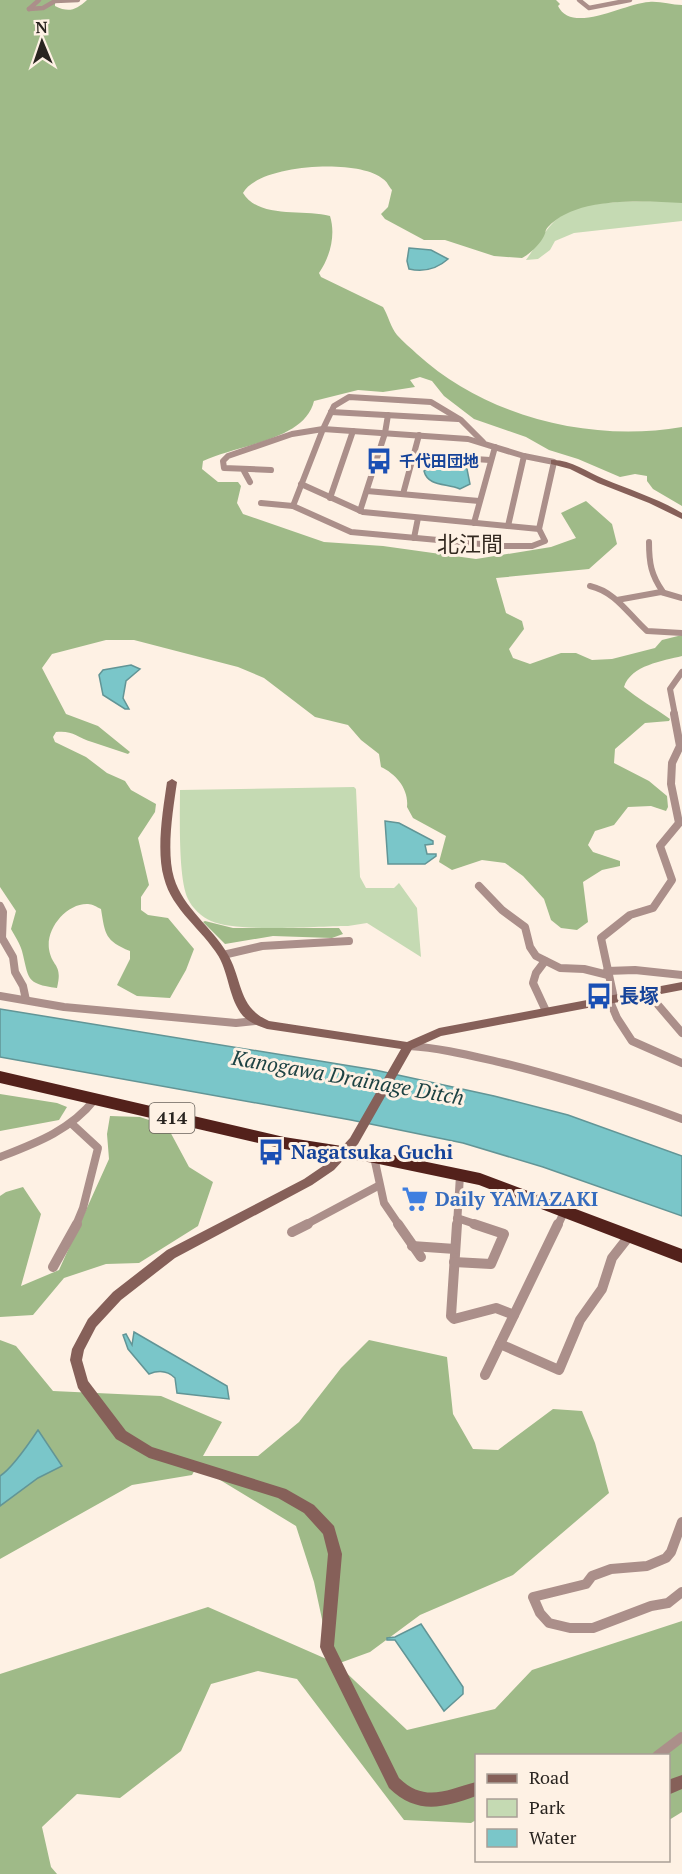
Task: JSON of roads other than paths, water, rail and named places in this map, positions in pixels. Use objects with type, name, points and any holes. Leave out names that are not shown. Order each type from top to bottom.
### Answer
[{"type":"highway","name":"414","points":[[0,1077],[284,1143],[350,1147],[374,1157],[495,1184],[682,1256]]},
{"type":"street","points":[[39,0],[29,9],[43,8],[55,1],[78,0]]},
{"type":"street","points":[[579,0],[585,7],[591,8],[630,0]]},
{"type":"street","points":[[293,506],[334,406],[349,397],[363,396],[431,402],[461,420],[483,442]]},
{"type":"street","points":[[331,412],[461,420]]},
{"type":"street","points":[[360,511],[385,433],[388,415]]},
{"type":"street","points":[[272,470],[226,469],[224,459],[292,434],[324,429],[483,442],[524,456],[573,466],[598,479],[656,501],[682,516]]},
{"type":"street","points":[[330,498],[353,431]]},
{"type":"street","points":[[403,494],[419,435]]},
{"type":"street","points":[[474,523],[495,447]]},
{"type":"street","points":[[414,455],[490,460]]},
{"type":"street","points":[[508,526],[524,456]]},
{"type":"street","points":[[261,503],[293,506],[341,529],[503,546],[532,546],[545,541],[539,529],[554,462]]},
{"type":"street","points":[[244,471],[250,482]]},
{"type":"street","points":[[301,484],[360,511],[539,529]]},
{"type":"street","points":[[367,491],[480,501]]},
{"type":"street","points":[[414,538],[418,518]]},
{"type":"street","points":[[649,542],[649,566],[653,578],[663,592]]},
{"type":"street","points":[[590,586],[600,588],[617,600],[647,631],[682,633]]},
{"type":"street","points":[[617,600],[663,592],[682,598]]},
{"type":"street","points":[[682,672],[679,682],[670,689],[680,746],[675,753],[671,774],[673,805],[679,823],[660,846],[672,880],[653,908],[630,915],[601,938],[611,998],[617,1018],[632,1041],[682,1063]]},
{"type":"street","points":[[172,782],[169,800],[169,878],[187,912],[223,955],[240,1002],[246,1014],[255,1021]]},
{"type":"street","points":[[479,886],[502,910],[525,927],[532,953],[560,968],[608,973],[635,970],[682,975]]},
{"type":"street","points":[[0,906],[3,912],[2,938],[13,957],[15,972],[23,986],[26,1000]]},
{"type":"street","points":[[223,955],[262,946],[349,941]]},
{"type":"street","points":[[546,961],[536,973],[533,983],[546,1011]]},
{"type":"street","points":[[475,1790],[449,1799],[435,1801],[410,1797],[400,1791],[394,1783],[327,1647],[335,1554],[329,1531],[320,1518],[298,1501],[281,1493],[149,1452],[129,1442],[121,1435],[83,1384],[77,1367],[78,1349],[88,1329],[103,1309],[135,1280],[171,1254],[308,1182],[330,1167],[350,1147],[405,1050],[439,1032],[682,986]]},
{"type":"street","points":[[647,992],[682,1033]]},
{"type":"street","points":[[0,996],[64,1007],[236,1023],[255,1021],[405,1050],[440,1048],[530,1070],[623,1097],[682,1119]]},
{"type":"street","points":[[0,1157],[39,1142],[72,1124],[96,1099]]},
{"type":"street","points":[[53,1267],[83,1208],[98,1148],[72,1124]]},
{"type":"street","points":[[374,1157],[378,1186],[384,1203],[421,1257]]},
{"type":"street","points":[[460,1175],[451,1316],[454,1319],[496,1308],[514,1315]]},
{"type":"street","points":[[292,1232],[378,1186]]},
{"type":"street","points":[[485,1375],[565,1210]]},
{"type":"street","points":[[454,1262],[491,1264],[504,1234],[457,1218]]},
{"type":"street","points":[[500,1344],[559,1370],[580,1320],[602,1289],[612,1258],[630,1235]]},
{"type":"street","points":[[412,1246],[455,1249]]},
{"type":"street","points":[[682,1522],[671,1552],[666,1558],[647,1566],[611,1569],[592,1576],[586,1584],[534,1597],[540,1613],[549,1623],[570,1628],[593,1628],[651,1606],[668,1603],[682,1592]]},
{"type":"street","points":[[658,1754],[682,1737]]},
{"type":"water","points":[[409,248],[431,250],[448,259],[430,269],[409,269],[407,261]]},
{"type":"water","points":[[434,464],[466,464],[470,484],[460,489],[429,480],[424,471]]},
{"type":"water","points":[[131,665],[140,669],[126,681],[123,698],[129,709],[125,709],[103,695],[99,675],[103,670]]},
{"type":"water","points":[[385,821],[399,823],[433,841],[433,844],[425,845],[427,854],[436,854],[436,856],[425,864],[388,864]]},
{"type":"water","name":"Kanogawa Drainage Ditch","points":[[0,1009],[375,1070],[568,1115],[682,1156],[682,1216],[543,1167],[463,1143],[351,1120],[0,1057]]},
{"type":"water","points":[[134,1332],[227,1386],[229,1399],[177,1393],[175,1378],[163,1372],[149,1374],[128,1349],[123,1335],[126,1334],[132,1345]]},
{"type":"water","points":[[38,1430],[62,1466],[38,1478],[0,1506],[0,1476],[15,1462]]},
{"type":"water","points":[[421,1624],[463,1687],[463,1694],[444,1711],[395,1640],[387,1640],[387,1638],[395,1637]]},
{"type":"place","name":"千代田団地","points":[[379,461]]},
{"type":"place","name":"長塚","points":[[599,996]]},
{"type":"place","name":"Nagatsuka Guchi","points":[[271,1152]]},
{"type":"place","name":"Daily YAMAZAKI","points":[[415,1199]]},
{"type":"district","name":"北江間","points":[[470,544]]}]
